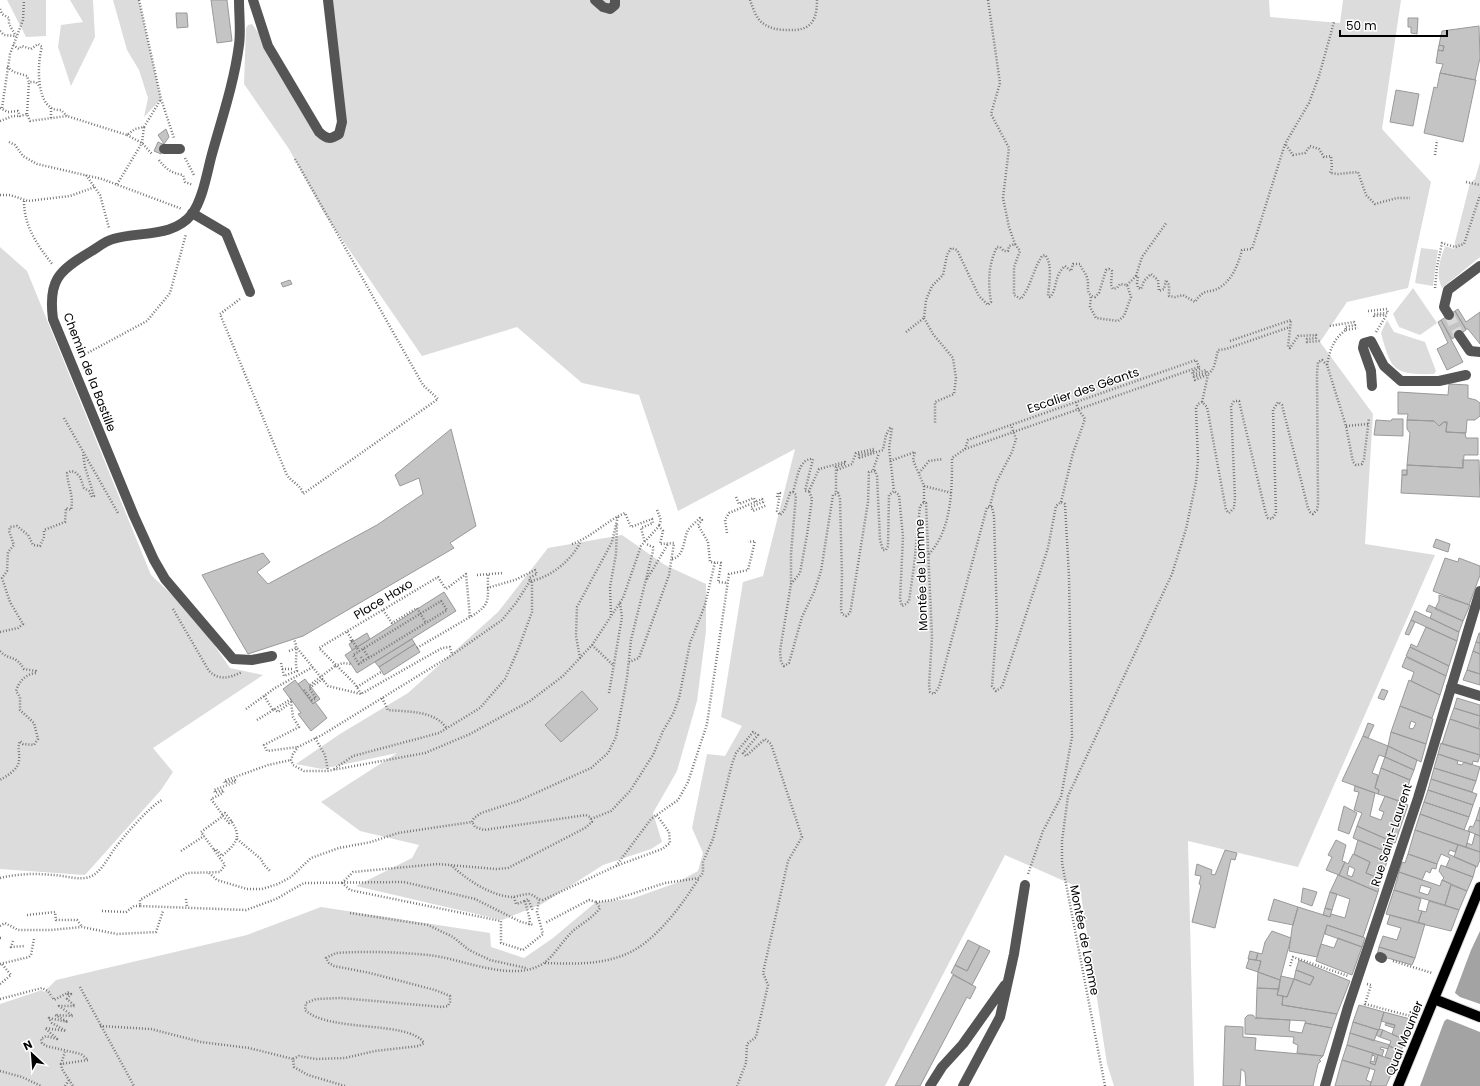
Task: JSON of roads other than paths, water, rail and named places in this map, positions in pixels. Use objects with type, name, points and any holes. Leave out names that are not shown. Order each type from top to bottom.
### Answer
[{"type":"main road","name":"Quai Mounier","points":[[1398,1086],[1480,887]]},
{"type":"main road","points":[[1434,999],[1480,1017]]},
{"type":"street","points":[[240,0],[240,44],[228,103],[203,189],[192,213],[226,233],[250,292]]},
{"type":"street","points":[[253,0],[268,46],[319,132],[326,138],[332,139],[339,134],[342,122],[328,0]]},
{"type":"street","points":[[595,0],[603,7],[610,9],[615,6],[615,0]]},
{"type":"street","points":[[164,149],[180,149]]},
{"type":"street","name":"Chemin de la Bastille","points":[[192,213],[181,224],[169,230],[112,239],[73,263],[59,274],[54,284],[51,301],[53,319],[134,516],[154,560],[165,579],[233,659],[252,660],[269,656]]},
{"type":"street","points":[[1449,315],[1444,307],[1442,298],[1448,290],[1480,266]]},
{"type":"street","points":[[1459,335],[1470,351],[1480,352]]},
{"type":"street","points":[[1372,386],[1371,371],[1363,348],[1364,343],[1371,341],[1384,366],[1401,381],[1439,381],[1466,375]]},
{"type":"street","name":"Rue Saint-Laurent","points":[[1325,1086],[1357,980],[1418,798],[1480,591]]},
{"type":"street","points":[[1451,687],[1480,696]]},
{"type":"street","points":[[963,1086],[998,1023],[1008,982],[1025,885]]},
{"type":"street","points":[[930,1086],[942,1067],[963,1044],[1008,982]]},
{"type":"tunnel","points":[[1449,315],[1459,335]]}]
